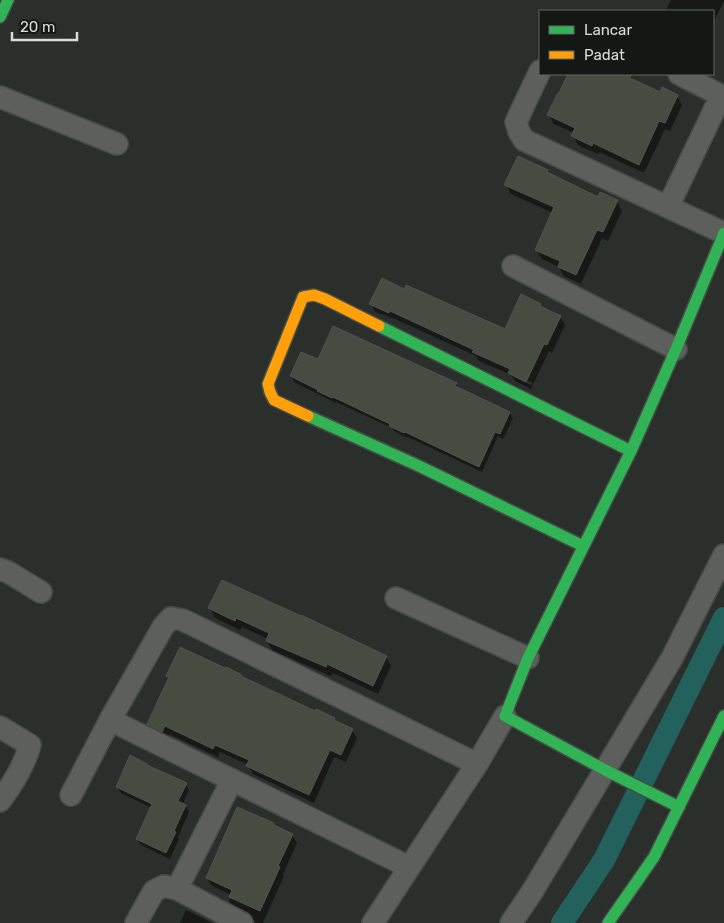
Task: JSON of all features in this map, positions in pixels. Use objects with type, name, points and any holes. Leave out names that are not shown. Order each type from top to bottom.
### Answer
[{"type":"street","points":[[0,17],[8,0]]},
{"type":"street","points":[[373,923],[505,716],[528,658],[631,451],[724,233],[524,140],[516,122],[539,73]]},
{"type":"street","points":[[668,207],[722,97],[681,75]]},
{"type":"street","points":[[0,97],[117,144]]},
{"type":"street","points":[[513,266],[676,349]]},
{"type":"street","points":[[583,546],[419,466],[274,400],[268,384],[303,297],[314,295],[325,299],[631,451]]},
{"type":"street","points":[[511,923],[532,892],[672,658],[724,555]]},
{"type":"street","points":[[0,569],[41,592]]},
{"type":"street","points":[[396,598],[528,658]]},
{"type":"street","points":[[71,795],[110,720],[163,628],[171,618],[183,620],[476,764]]},
{"type":"street","points":[[505,716],[605,770],[679,807]]},
{"type":"street","points":[[608,923],[654,857],[724,716]]},
{"type":"street","points":[[110,720],[409,867]]},
{"type":"street","points":[[0,727],[30,746],[14,782],[0,801]]},
{"type":"street","points":[[177,888],[232,780]]},
{"type":"street","points":[[136,923],[154,891],[164,886],[177,888],[242,923]]},
{"type":"building","points":[[568,75],[632,75],[630,78],[660,92],[662,87],[678,95],[665,123],[659,121],[639,165],[593,143],[592,146],[571,136],[575,128],[547,115]]},
{"type":"building","points":[[518,156],[598,197],[600,192],[618,200],[603,232],[597,230],[576,275],[558,267],[560,261],[535,250],[554,207],[504,185]]},
{"type":"building","points":[[382,278],[404,289],[406,285],[505,329],[521,294],[561,316],[547,345],[544,344],[526,382],[508,373],[510,369],[472,352],[474,350],[390,311],[389,313],[369,304]]},
{"type":"building","points":[[333,326],[457,383],[455,386],[510,412],[500,434],[495,432],[479,467],[389,426],[390,424],[317,391],[290,376],[301,352],[318,359]]},
{"type":"building","points":[[222,580],[387,656],[373,686],[327,664],[326,667],[266,641],[269,633],[236,618],[235,621],[208,608]]},
{"type":"building","points":[[180,647],[226,667],[315,711],[316,709],[335,718],[334,720],[353,729],[341,755],[330,750],[309,795],[246,766],[249,760],[215,745],[213,749],[165,726],[162,732],[147,724],[169,677],[166,676]]},
{"type":"building","points":[[130,755],[187,783],[178,801],[186,805],[166,853],[136,839],[152,804],[116,787]]},
{"type":"building","points":[[237,807],[274,823],[274,825],[293,834],[260,911],[229,897],[232,890],[206,878]]},
{"type":"waterway","points":[[562,923],[604,860],[724,618]]},
{"type":"traffic: fast","points":[[0,17],[8,0]]},
{"type":"traffic: fast","points":[[679,807],[605,770],[505,716],[528,658],[631,451],[724,233]]},
{"type":"traffic: fast","points":[[379,326],[631,451]]},
{"type":"traffic: fast","points":[[308,416],[419,466],[583,546]]},
{"type":"traffic: fast","points":[[608,923],[654,857],[724,716]]},
{"type":"traffic: slow","points":[[308,416],[274,400],[268,384],[303,297],[314,295],[325,299],[379,326]]}]
